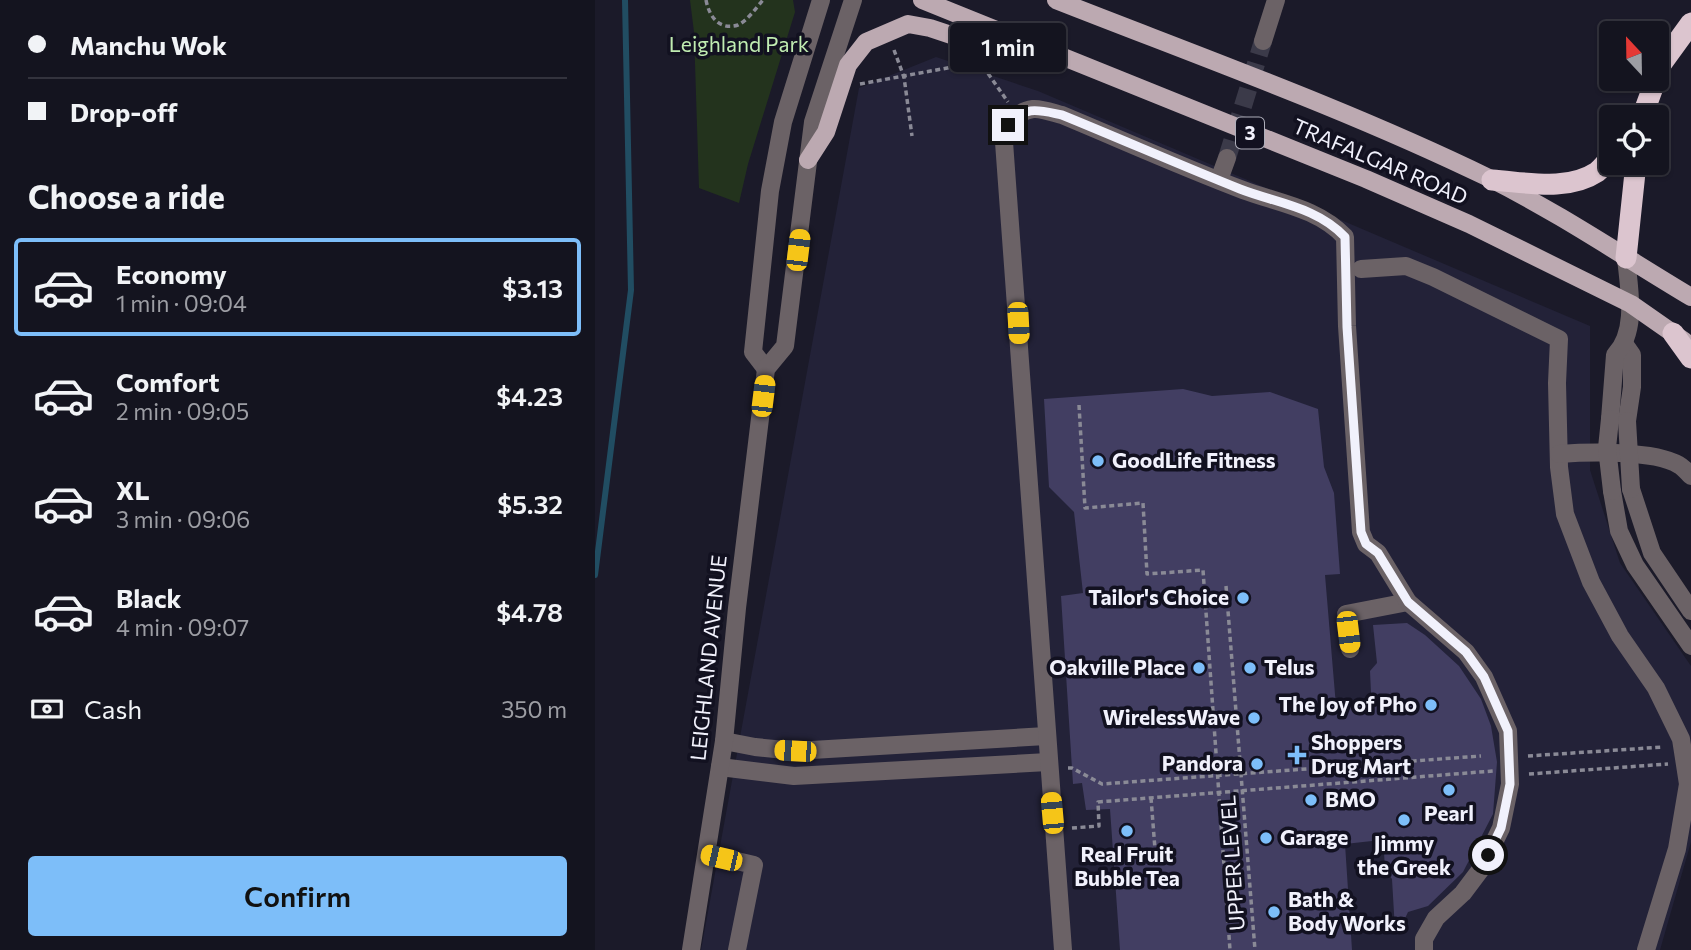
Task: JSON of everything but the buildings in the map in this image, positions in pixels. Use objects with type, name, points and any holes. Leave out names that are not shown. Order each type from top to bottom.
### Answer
[{"type":"highway","points":[[1669,53],[1691,23]]},
{"type":"highway","points":[[1492,180],[1553,184],[1578,182],[1599,170]]},
{"type":"highway","points":[[1626,258],[1635,175]]},
{"type":"highway","points":[[1673,333],[1691,358]]},
{"type":"main road","name":"TRAFALGAR ROAD","points":[[922,0],[1366,179],[1457,219],[1631,304],[1691,345]]},
{"type":"main road","name":"TRAFALGAR ROAD","points":[[1056,0],[1386,130],[1492,180],[1691,297]]},
{"type":"main road","points":[[808,160],[826,132],[848,65],[866,42],[908,24],[930,27],[981,45],[1019,39]]},
{"type":"street","name":"LEIGHLAND AVENUE","points":[[766,369],[753,352],[770,191],[783,122],[821,0]]},
{"type":"street","name":"LEIGHLAND AVENUE","points":[[691,950],[725,741],[737,608],[766,369],[785,346],[813,122],[853,0]]},
{"type":"street","points":[[1263,41],[1276,0]]},
{"type":"street","points":[[1063,950],[1005,132],[1016,117],[1033,109],[1062,115],[1219,180],[1311,213],[1333,224],[1345,237],[1347,327],[1361,532],[1366,544],[1378,553],[1408,602],[1466,652],[1484,677],[1508,731],[1510,784],[1501,828],[1481,869],[1463,893],[1436,918],[1424,939],[1424,950]]},
{"type":"street","points":[[1219,180],[1227,158]]},
{"type":"street","points":[[1626,258],[1631,304],[1625,345],[1632,355],[1632,387],[1607,448],[1612,491],[1619,531],[1635,565],[1691,646]]},
{"type":"street","points":[[1361,269],[1406,266],[1559,339],[1559,454],[1565,514],[1591,582],[1620,636],[1656,688],[1681,739],[1688,785],[1677,849],[1646,950]]},
{"type":"street","points":[[1619,420],[1631,489],[1652,553],[1691,611]]},
{"type":"street","points":[[1559,454],[1583,452],[1656,456],[1679,465],[1691,476]]},
{"type":"street","points":[[1350,649],[1346,614],[1408,602]]},
{"type":"street","points":[[725,741],[795,751],[1046,736]]},
{"type":"street","points":[[720,767],[794,776],[1048,766]]},
{"type":"street","points":[[707,854],[754,865],[737,950]]},
{"type":"path","points":[[706,0],[708,12],[717,22],[727,26],[739,24],[763,0]]},
{"type":"path","points":[[891,41],[904,77],[912,136]]},
{"type":"path","points":[[851,86],[904,77]]},
{"type":"path","points":[[1079,405],[1084,508],[1143,503],[1146,574],[1203,570],[1230,950]]},
{"type":"path","name":"UPPER LEVEL","points":[[1226,586],[1255,950]]},
{"type":"path","points":[[1509,768],[1683,754]]},
{"type":"path","points":[[1053,829],[1099,826],[1098,802],[1683,754]]},
{"type":"path","name":"UPPER LEVEL","points":[[1048,766],[1072,768],[1102,784],[1481,756]]},
{"type":"path","points":[[1151,798],[1156,862]]},
{"type":"shaded area","points":[[936,57],[1038,91],[1590,326],[1590,470],[1620,563],[1691,666],[1691,842],[1660,950],[701,950],[859,88]]},
{"type":"green space","name":"Leighland Park","points":[[690,0],[793,0],[795,12],[748,164],[739,203],[699,188],[694,32]]},
{"type":"waterway","points":[[595,575],[631,290],[625,0]]},
{"type":"tunnel","points":[[1227,158],[1263,41]]},
{"type":"place","name":"GoodLife Fitness","points":[[1098,461]]},
{"type":"place","name":"Tailor's Choice","points":[[1243,598]]},
{"type":"place","name":"Oakville Place","points":[[1199,668]]},
{"type":"place","name":"Telus","points":[[1250,668]]},
{"type":"place","name":"The Joy of Pho","points":[[1431,705]]},
{"type":"place","name":"WirelessWave","points":[[1254,718]]},
{"type":"place","name":"Shoppers Drug Mart","points":[[1297,755]]},
{"type":"place","name":"Pandora","points":[[1257,764]]},
{"type":"place","name":"Pearl","points":[[1449,790]]},
{"type":"place","name":"BMO","points":[[1311,800]]},
{"type":"place","name":"Jimmy the Greek","points":[[1404,820]]},
{"type":"place","name":"Real Fruit Bubble Tea","points":[[1127,831]]},
{"type":"place","name":"Garage","points":[[1266,838]]},
{"type":"place","name":"Bath & Body Works","points":[[1274,912]]},
{"type":"route","points":[[1008,125],[1016,117],[1033,109],[1062,115],[1241,190],[1311,213],[1333,224],[1345,237],[1354,463],[1361,532],[1366,544],[1378,553],[1408,602],[1466,652],[1484,677],[1508,731],[1510,784],[1501,828],[1488,855]]}]
